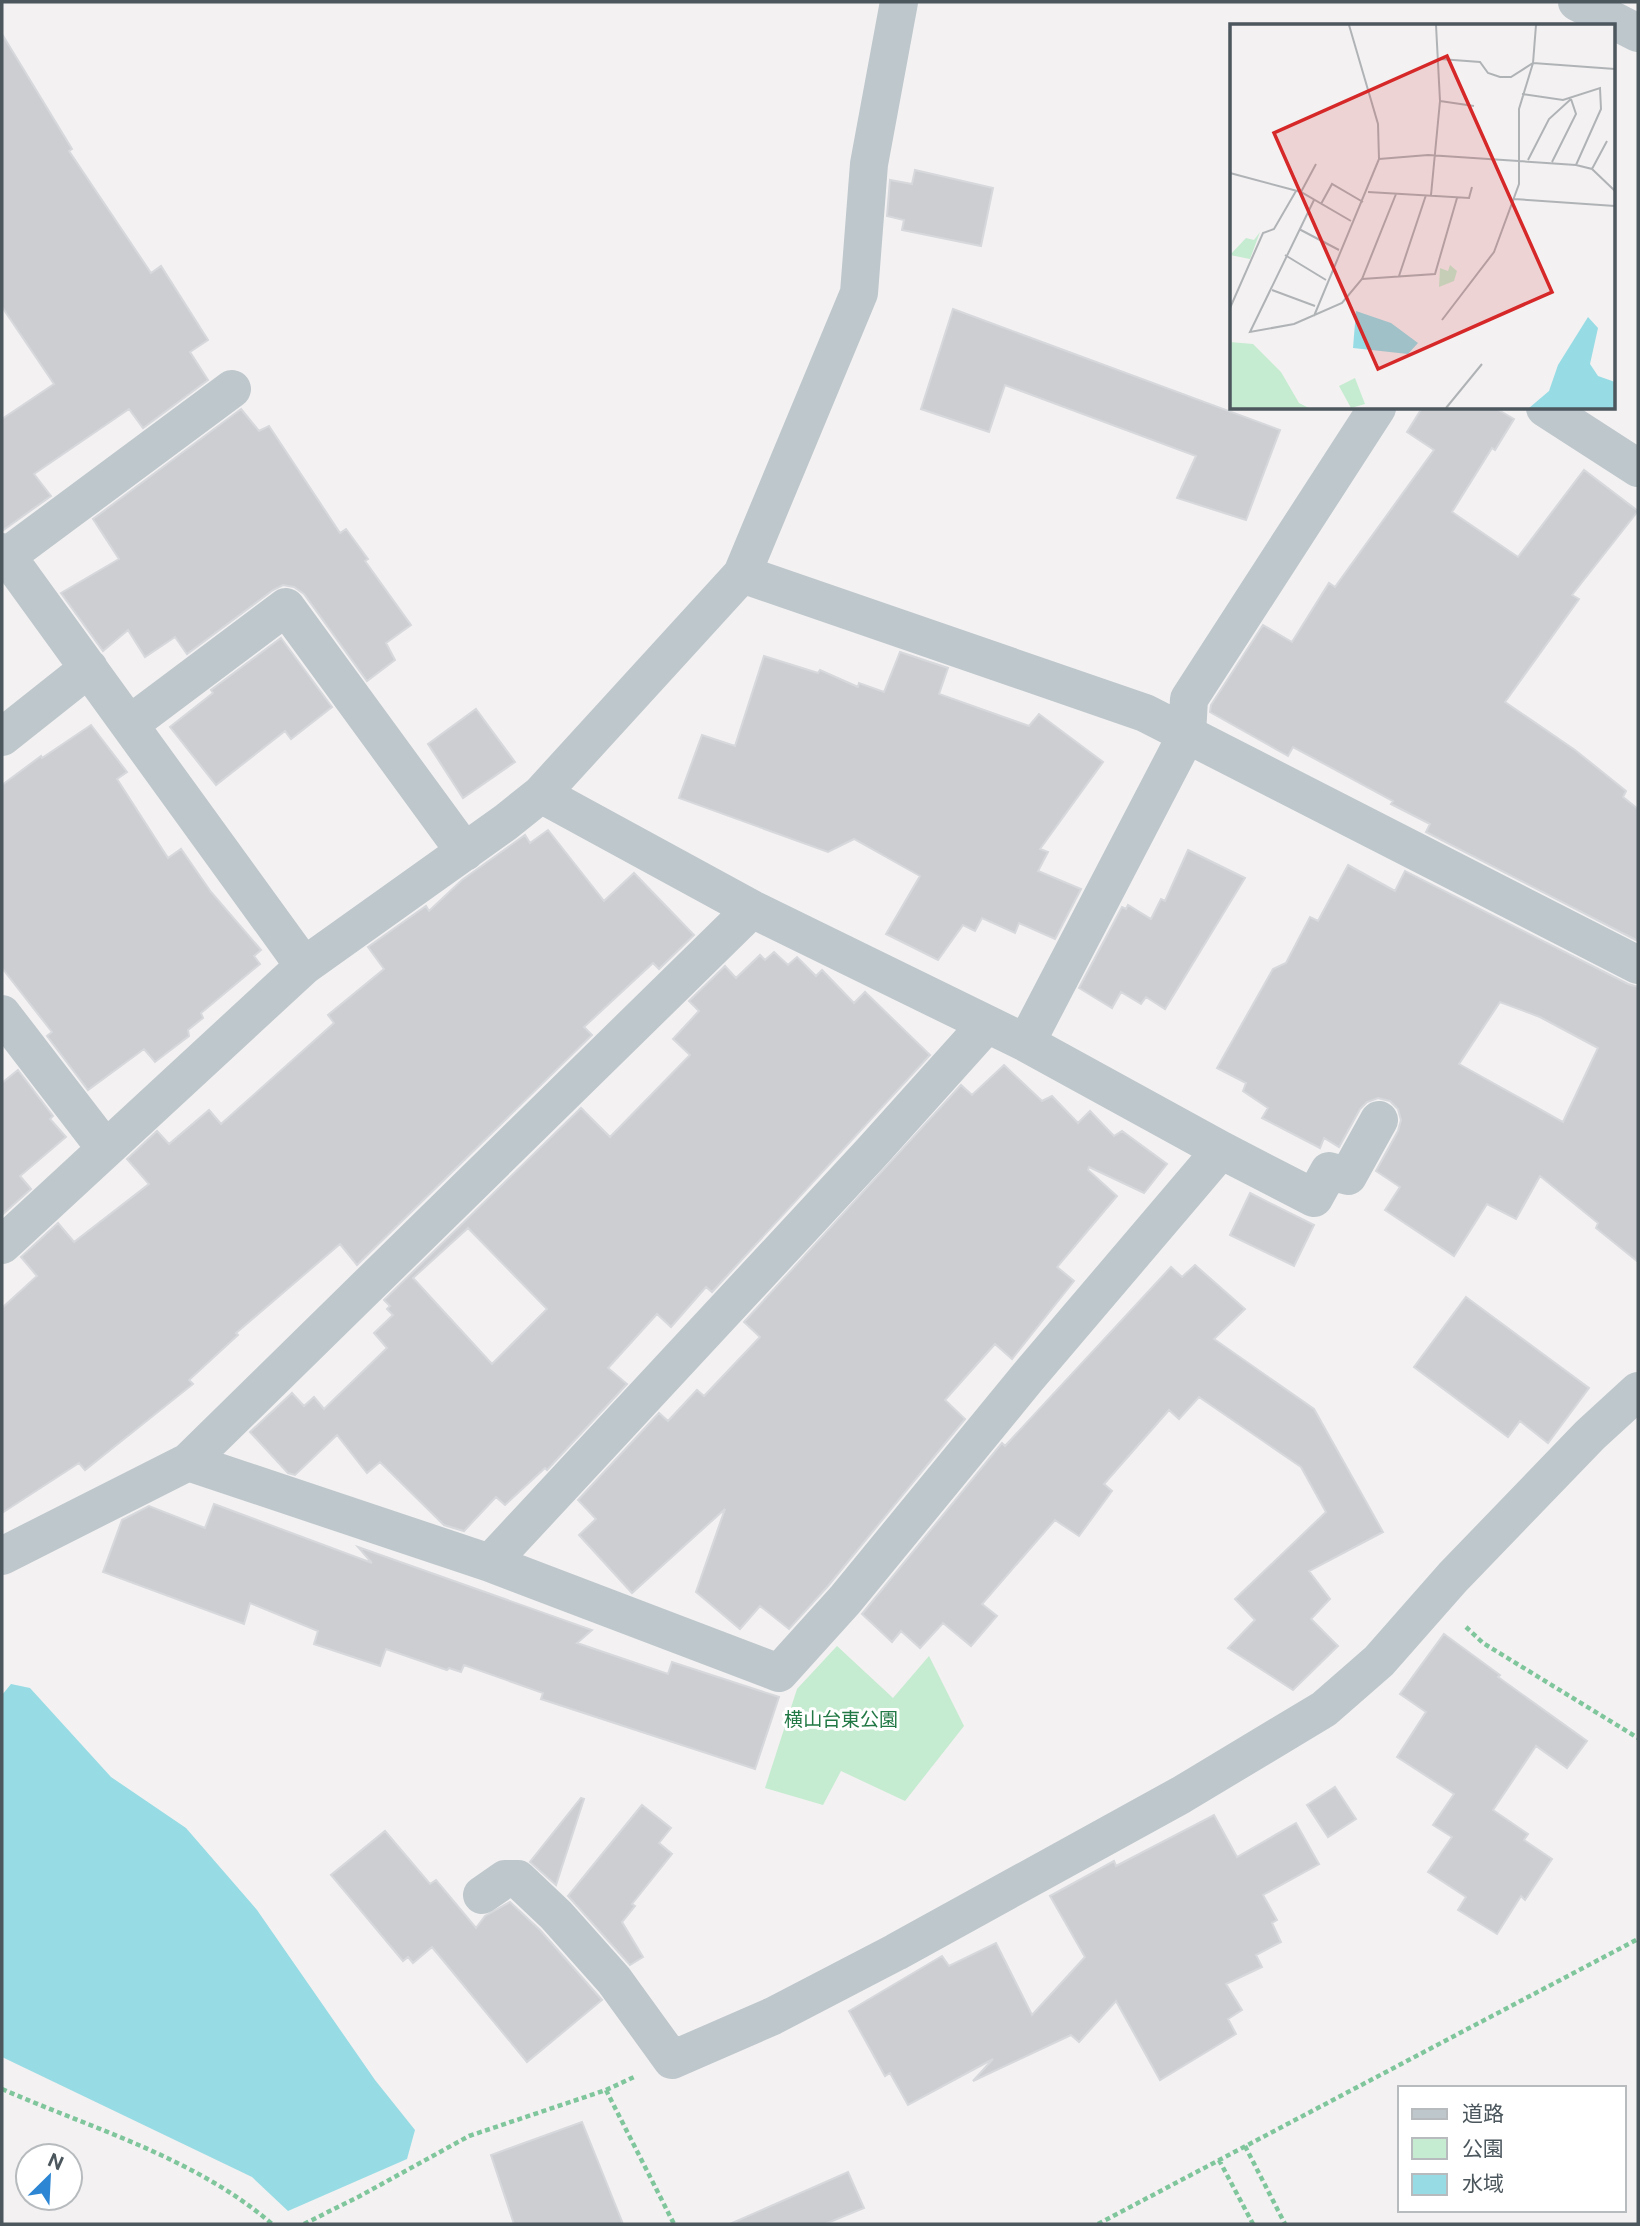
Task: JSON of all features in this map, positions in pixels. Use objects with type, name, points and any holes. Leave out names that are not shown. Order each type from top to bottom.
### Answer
[{"type":"street","points":[[2,1245],[304,966],[465,852],[541,794],[742,574],[859,293],[869,164],[899,2]]},
{"type":"street","points":[[1558,24],[1568,2]]},
{"type":"street","points":[[1577,2],[1638,33]]},
{"type":"street","points":[[232,389],[5,554],[304,966]]},
{"type":"street","points":[[1026,1043],[1187,734],[1189,699],[1376,410]]},
{"type":"street","points":[[1548,410],[1638,468]]},
{"type":"street","points":[[742,574],[1145,713],[1638,965]]},
{"type":"street","points":[[130,724],[286,607],[465,852]]},
{"type":"street","points":[[2,737],[89,668]]},
{"type":"street","points":[[541,794],[752,909],[1026,1043],[1314,1198],[1329,1171],[1348,1176],[1379,1120]]},
{"type":"street","points":[[2,1556],[188,1462],[752,909]]},
{"type":"street","points":[[2,1014],[105,1148]]},
{"type":"street","points":[[489,1563],[862,1164],[986,1025]]},
{"type":"street","points":[[188,1462],[489,1563],[779,1673],[845,1600],[1036,1368],[1221,1150]]},
{"type":"street","points":[[482,1895],[505,1879],[518,1879],[556,1915],[614,1980],[672,2060],[773,2016],[1181,1795],[1324,1709],[1378,1661],[1590,1435],[1638,1391]]},
{"type":"path","points":[[1435,1598],[1483,1643],[1638,1738]]},
{"type":"path","points":[[1098,2224],[1638,1939]]},
{"type":"path","points":[[304,2224],[469,2136],[606,2090],[672,2060]]},
{"type":"path","points":[[2,2089],[164,2156],[249,2204],[272,2224]]},
{"type":"path","points":[[606,2090],[674,2224]]},
{"type":"path","points":[[1245,2146],[1285,2224]]},
{"type":"path","points":[[1219,2160],[1252,2224]]},
{"type":"path","points":[[319,2216],[324,2224]]},
{"type":"green space","name":"横山台東公園","points":[[837,1646],[893,1698],[929,1656],[964,1726],[905,1801],[841,1771],[823,1805],[765,1788],[797,1689]]},
{"type":"water","points":[[11,1684],[30,1688],[111,1777],[186,1828],[257,1910],[375,2080],[415,2130],[407,2159],[288,2211],[252,2177],[2,2057],[2,1695]]},
{"type":"building","points":[[2,34],[72,149],[69,151],[151,273],[161,266],[208,340],[190,352],[208,380],[143,428],[129,409],[34,474],[51,496],[2,531],[2,419],[54,384],[2,307]]},
{"type":"building","points":[[915,170],[993,188],[981,246],[902,230],[904,220],[887,216],[890,180],[912,184]]},
{"type":"building","points":[[953,309],[1280,430],[1246,520],[1177,498],[1196,456],[1005,385],[989,432],[921,409]]},
{"type":"building","points":[[241,409],[259,431],[269,426],[340,533],[346,529],[368,559],[365,561],[411,625],[386,643],[395,660],[367,681],[304,594],[294,587],[283,585],[273,590],[187,654],[175,637],[145,657],[128,630],[103,651],[61,593],[119,559],[93,519]]},
{"type":"building","points":[[1421,410],[1498,410],[1514,419],[1495,450],[1492,448],[1452,512],[1518,557],[1584,470],[1638,511],[1572,595],[1579,599],[1505,702],[1575,750],[1626,791],[1623,797],[1638,809],[1638,941],[1426,832],[1430,824],[1293,747],[1288,756],[1210,712],[1211,705],[1263,625],[1292,642],[1329,583],[1335,587],[1434,450],[1407,432]]},
{"type":"building","points":[[281,638],[332,707],[291,739],[285,731],[216,785],[170,727],[213,693],[211,690]]},
{"type":"building","points":[[900,652],[948,668],[939,694],[1029,726],[1039,714],[1103,762],[1040,849],[1048,852],[1038,871],[1081,889],[1055,939],[1019,923],[1015,933],[982,918],[975,931],[963,925],[938,960],[886,934],[920,876],[854,839],[828,852],[679,798],[702,735],[735,746],[764,656],[818,673],[820,670],[858,687],[859,683],[884,692]]},
{"type":"building","points":[[476,709],[515,762],[463,798],[428,744]]},
{"type":"building","points":[[91,725],[127,772],[117,779],[168,858],[181,849],[211,892],[261,950],[254,956],[260,964],[201,1013],[203,1018],[188,1030],[189,1036],[155,1062],[144,1049],[88,1090],[47,1036],[52,1032],[2,968],[2,785],[41,756],[42,758]]},
{"type":"building","points":[[548,830],[604,901],[634,873],[694,935],[659,969],[653,963],[584,1027],[592,1035],[357,1265],[340,1244],[236,1333],[238,1335],[189,1380],[193,1384],[85,1470],[79,1463],[2,1513],[2,1308],[37,1276],[21,1257],[58,1223],[74,1242],[149,1184],[127,1159],[157,1131],[169,1144],[209,1110],[221,1124],[334,1023],[328,1015],[384,969],[368,947],[426,906],[429,911],[462,880],[525,835],[530,843]]},
{"type":"building","points":[[1188,850],[1245,878],[1165,1009],[1146,997],[1141,1004],[1121,992],[1112,1008],[1079,988],[1122,907],[1126,909],[1128,905],[1151,919],[1161,899],[1165,901]]},
{"type":"building","points":[[1348,865],[1395,891],[1405,871],[1638,987],[1638,1262],[1596,1228],[1598,1223],[1540,1176],[1516,1219],[1487,1204],[1454,1256],[1385,1210],[1400,1187],[1376,1171],[1398,1131],[1401,1120],[1398,1109],[1390,1101],[1378,1098],[1367,1102],[1360,1109],[1339,1147],[1324,1138],[1320,1148],[1262,1118],[1268,1108],[1243,1091],[1246,1083],[1217,1068],[1273,969],[1286,963],[1310,917],[1318,921]],"holes":[[[1500,1002],[1540,1017],[1598,1048],[1563,1122],[1459,1064]]]},
{"type":"building","points":[[774,952],[788,965],[797,957],[816,976],[822,970],[854,1003],[865,992],[930,1055],[712,1292],[706,1287],[671,1327],[657,1314],[608,1368],[627,1384],[547,1470],[545,1468],[505,1505],[496,1497],[464,1531],[444,1525],[380,1462],[367,1473],[337,1435],[295,1475],[288,1473],[250,1432],[292,1393],[304,1406],[314,1397],[324,1409],[387,1348],[374,1333],[393,1315],[384,1300],[581,1108],[610,1137],[690,1055],[673,1039],[699,1011],[689,1001],[725,966],[736,978],[760,955],[765,960]],"holes":[[[468,1228],[547,1309],[492,1364],[413,1278]]]},
{"type":"building","points":[[1004,1065],[1042,1101],[1052,1096],[1078,1123],[1090,1111],[1114,1136],[1122,1131],[1167,1164],[1144,1193],[1089,1167],[1088,1170],[1117,1196],[1057,1267],[1074,1281],[1012,1359],[995,1344],[945,1400],[965,1419],[828,1586],[789,1629],[760,1606],[740,1629],[696,1592],[725,1509],[632,1593],[579,1535],[596,1519],[578,1500],[659,1413],[668,1421],[697,1390],[704,1396],[760,1337],[744,1322],[961,1085],[972,1095]]},
{"type":"building","points":[[18,1070],[53,1116],[50,1119],[66,1137],[20,1176],[31,1189],[2,1215],[2,1083]]},
{"type":"building","points":[[1250,1193],[1314,1225],[1294,1266],[1230,1235]]},
{"type":"building","points":[[1195,1265],[1245,1309],[1214,1339],[1314,1409],[1383,1532],[1309,1571],[1330,1599],[1311,1619],[1338,1646],[1293,1690],[1228,1648],[1255,1620],[1235,1599],[1326,1512],[1301,1467],[1199,1397],[1179,1419],[1169,1410],[1104,1484],[1112,1491],[1079,1536],[1055,1520],[982,1604],[997,1616],[971,1646],[943,1623],[920,1648],[901,1631],[892,1642],[862,1614],[1002,1443],[1005,1446],[1171,1267],[1182,1277]]},
{"type":"building","points":[[1466,1297],[1589,1388],[1548,1443],[1520,1421],[1508,1437],[1414,1367]]},
{"type":"building","points":[[214,1504],[372,1563],[358,1547],[592,1630],[577,1643],[668,1674],[672,1662],[779,1697],[755,1769],[541,1699],[543,1693],[464,1665],[461,1672],[449,1668],[447,1670],[386,1649],[380,1666],[314,1644],[318,1631],[250,1603],[244,1624],[103,1572],[122,1520],[149,1506],[205,1528]]},
{"type":"building","points":[[1444,1634],[1587,1741],[1567,1768],[1536,1746],[1493,1810],[1528,1834],[1524,1840],[1552,1859],[1525,1900],[1521,1896],[1497,1934],[1458,1910],[1466,1897],[1428,1872],[1452,1837],[1433,1825],[1454,1794],[1397,1757],[1426,1712],[1400,1694]]},
{"type":"building","points":[[1335,1787],[1356,1819],[1328,1837],[1307,1805]]},
{"type":"building","points":[[581,1798],[584,1799],[556,1885],[530,1862]]},
{"type":"building","points":[[642,1805],[671,1828],[659,1843],[672,1854],[632,1904],[635,1906],[622,1922],[643,1957],[630,1965],[568,1896]]},
{"type":"building","points":[[1214,1815],[1237,1857],[1296,1823],[1319,1864],[1263,1895],[1277,1920],[1272,1923],[1281,1942],[1256,1955],[1262,1967],[1226,1984],[1242,2010],[1228,2019],[1236,2034],[1160,2080],[1116,2001],[1079,2042],[1071,2035],[973,2081],[993,2059],[908,2105],[890,2073],[885,2076],[849,2011],[942,1956],[949,1966],[996,1943],[1032,2015],[1085,1957],[1050,1896],[1114,1861],[1116,1866]]},
{"type":"building","points":[[385,1831],[430,1884],[436,1880],[476,1928],[485,1916],[510,1902],[540,1930],[602,2000],[527,2062],[432,1947],[413,1963],[408,1957],[403,1961],[331,1875]]},
{"type":"building","points":[[582,2122],[623,2224],[514,2224],[491,2155]]},
{"type":"building","points":[[848,2172],[864,2208],[825,2224],[730,2224]]}]
